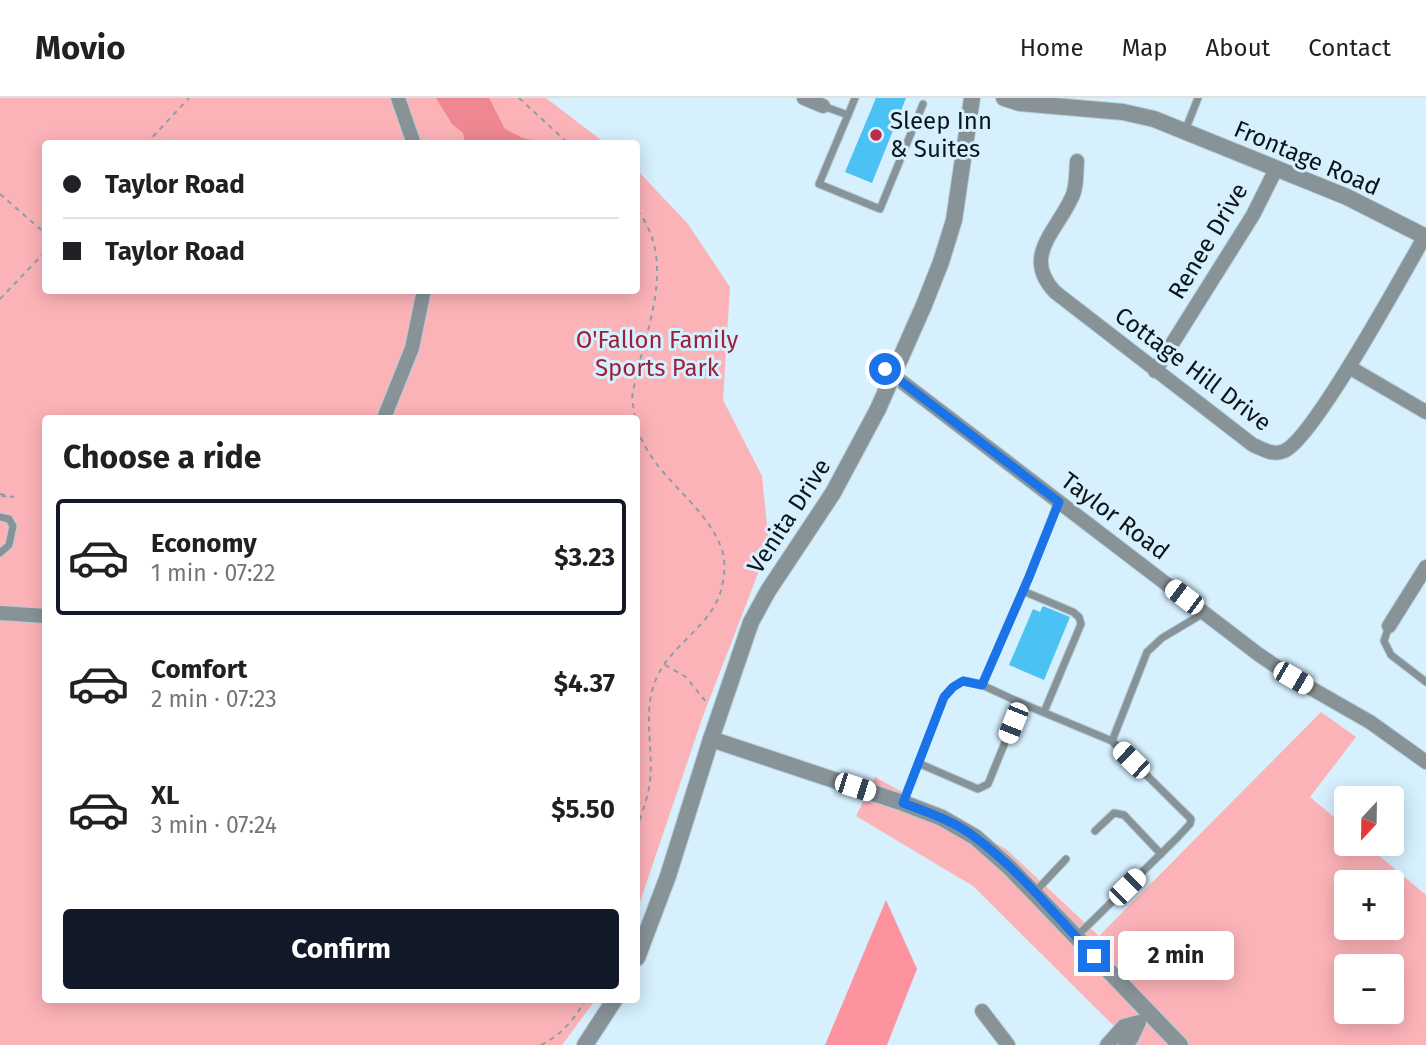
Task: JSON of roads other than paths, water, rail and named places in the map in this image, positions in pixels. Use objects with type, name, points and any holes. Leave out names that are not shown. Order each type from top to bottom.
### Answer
[{"type":"street","points":[[398,98],[413,140]]},
{"type":"street","points":[[804,98],[823,106]]},
{"type":"street","name":"Venita Drive","points":[[640,950],[668,876],[751,622],[833,493],[878,409],[941,262],[954,220],[972,98]]},
{"type":"street","name":"Frontage Road","points":[[1004,98],[1020,103],[1096,103],[1154,119],[1347,197],[1426,236]]},
{"type":"street","name":"Cottage Hill Drive","points":[[1077,161],[1073,196],[1043,248],[1040,259],[1041,272],[1047,284],[1253,445],[1269,452],[1284,452],[1301,439],[1349,367],[1426,236]]},
{"type":"street","name":"Renee Drive","points":[[1156,371],[1252,215],[1276,169]]},
{"type":"street","points":[[385,415],[412,348],[423,294]]},
{"type":"street","points":[[1349,367],[1426,412]]},
{"type":"street","name":"Taylor Road","points":[[885,369],[1293,678],[1370,722],[1426,762]]},
{"type":"street","points":[[1389,626],[1426,567]]},
{"type":"street","points":[[0,613],[42,616]]},
{"type":"street","points":[[711,739],[903,803],[942,818],[975,837],[1076,937],[1144,1017],[1180,1045]]},
{"type":"street","points":[[585,1045],[612,1003]]},
{"type":"street","points":[[982,1012],[1008,1045]]},
{"type":"street","points":[[1107,1045],[1124,1026],[1144,1017]]},
{"type":"street","points":[[1125,1045],[1144,1017]]},
{"type":"lane","points":[[855,98],[819,184],[880,209],[923,104]]},
{"type":"lane","points":[[1185,131],[1198,98]]},
{"type":"lane","points":[[823,106],[848,115]]},
{"type":"lane","points":[[982,685],[1059,502]]},
{"type":"lane","points":[[0,517],[9,519],[13,526],[9,545],[0,553]]},
{"type":"lane","points":[[1023,591],[1073,612],[1079,617],[1081,624],[1044,712]]},
{"type":"lane","points":[[1112,741],[1147,652],[1162,638],[1204,613]]},
{"type":"lane","points":[[1389,626],[1384,641],[1391,655],[1426,682]]},
{"type":"lane","points":[[903,803],[944,697],[963,681],[982,685],[1112,741],[1191,819],[1190,824],[1161,854],[1076,937]]},
{"type":"lane","points":[[918,763],[978,789],[983,788],[988,784],[1021,702]]},
{"type":"lane","points":[[1095,831],[1114,813],[1124,815],[1161,854]]},
{"type":"lane","points":[[1034,893],[1066,859]]},
{"type":"place","name":"Sleep Inn & Suites","points":[[876,135]]},
{"type":"park label","name":"O'Fallon Family Sports Park","points":[[657,354]]}]
